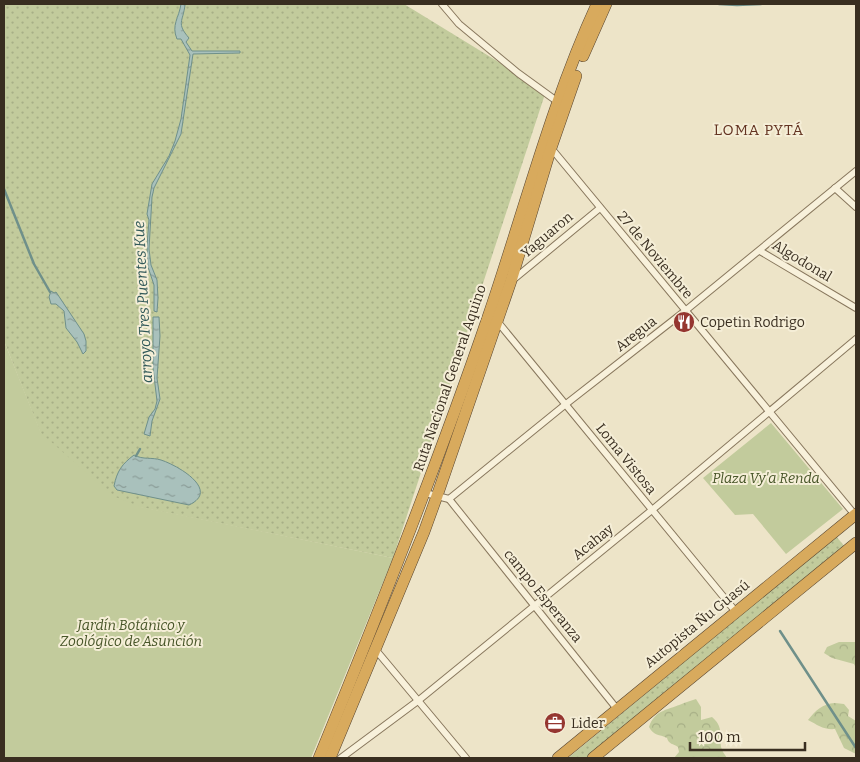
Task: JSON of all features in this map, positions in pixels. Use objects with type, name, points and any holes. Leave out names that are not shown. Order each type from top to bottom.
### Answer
[{"type":"highway","name":"Ruta Nacional General Aquino","points":[[330,758],[374,648],[424,532],[431,495],[558,102],[581,40],[597,4]]},
{"type":"highway","name":"Ruta Nacional General Aquino","points":[[319,758],[431,495],[511,281],[551,148],[582,58],[606,4]]},
{"type":"highway","name":"Autopista Ñu Guasú","points":[[558,758],[856,515]]},
{"type":"highway","points":[[594,758],[856,543]]},
{"type":"street","points":[[442,4],[459,24],[518,73],[558,102]]},
{"type":"street","name":"27 de Noviembre","points":[[551,148],[856,515]]},
{"type":"street","name":"Aregua","points":[[449,499],[760,251],[856,171]]},
{"type":"street","points":[[835,188],[856,207]]},
{"type":"street","name":"Yaguaron","points":[[511,281],[600,208]]},
{"type":"street","name":"Algodonal","points":[[760,251],[856,308]]},
{"type":"street","name":"Loma Vistosa","points":[[497,321],[736,612]]},
{"type":"street","name":"Acahay","points":[[341,758],[419,700],[652,510],[856,339]]},
{"type":"street","points":[[431,495],[449,499]]},
{"type":"street","name":"campo Esperanza","points":[[449,499],[617,709]]},
{"type":"street","points":[[374,648],[466,758]]},
{"type":"green space","points":[[4,4],[404,4],[546,91],[393,558],[64,492],[4,341]]},
{"type":"green space","name":"Jardín Botánico y Zoológico de Asunción","points":[[4,341],[41,433],[113,496],[141,507],[393,558],[311,758],[4,758]]},
{"type":"green space","name":"Plaza Vy'a Renda","points":[[771,423],[843,509],[786,554],[753,514],[735,515],[703,478]]},
{"type":"green space","points":[[836,536],[845,547],[589,758],[568,758]]},
{"type":"green space","points":[[839,642],[856,642],[856,668],[854,664],[832,658],[824,653],[827,647]]},
{"type":"green space","points":[[696,699],[701,707],[701,720],[712,717],[716,720],[720,731],[721,747],[727,758],[674,758],[679,752],[678,747],[670,743],[667,738],[655,733],[649,727],[659,713]]},
{"type":"green space","points":[[835,703],[844,704],[849,710],[848,716],[856,721],[856,754],[844,748],[835,729],[824,728],[808,720],[820,708]]},
{"type":"water","points":[[181,4],[185,5],[181,25],[189,38],[186,42],[192,51],[240,51],[240,53],[193,54],[181,134],[154,188],[152,197],[149,249],[151,265],[157,280],[157,312],[154,311],[154,285],[148,267],[149,220],[147,214],[152,184],[169,156],[181,119],[190,55],[181,39],[177,39],[175,34],[175,25]]},
{"type":"water","points":[[51,291],[56,292],[84,334],[86,351],[83,354],[77,342],[66,328],[64,311],[56,304],[51,304],[49,297]]},
{"type":"water","points":[[153,317],[159,317],[160,336],[157,378],[160,399],[152,421],[150,436],[144,434],[149,417],[155,409],[157,401],[153,368]]},
{"type":"water","points":[[134,455],[161,460],[185,472],[198,485],[200,492],[198,499],[189,505],[117,490],[114,486],[118,472]]},
{"type":"waterway","points":[[719,4],[761,4]]},
{"type":"waterway","points":[[4,189],[34,264],[50,292]]},
{"type":"waterway","name":"arroyo Tres Puentes Kue","points":[[136,456],[140,449]]},
{"type":"waterway","points":[[780,631],[856,748]]},
{"type":"place","name":"Copetin Rodrigo","points":[[684,322]]},
{"type":"place","name":"Lider","points":[[555,723]]},
{"type":"district","name":"LOMA PYTÁ","points":[[759,130]]}]
